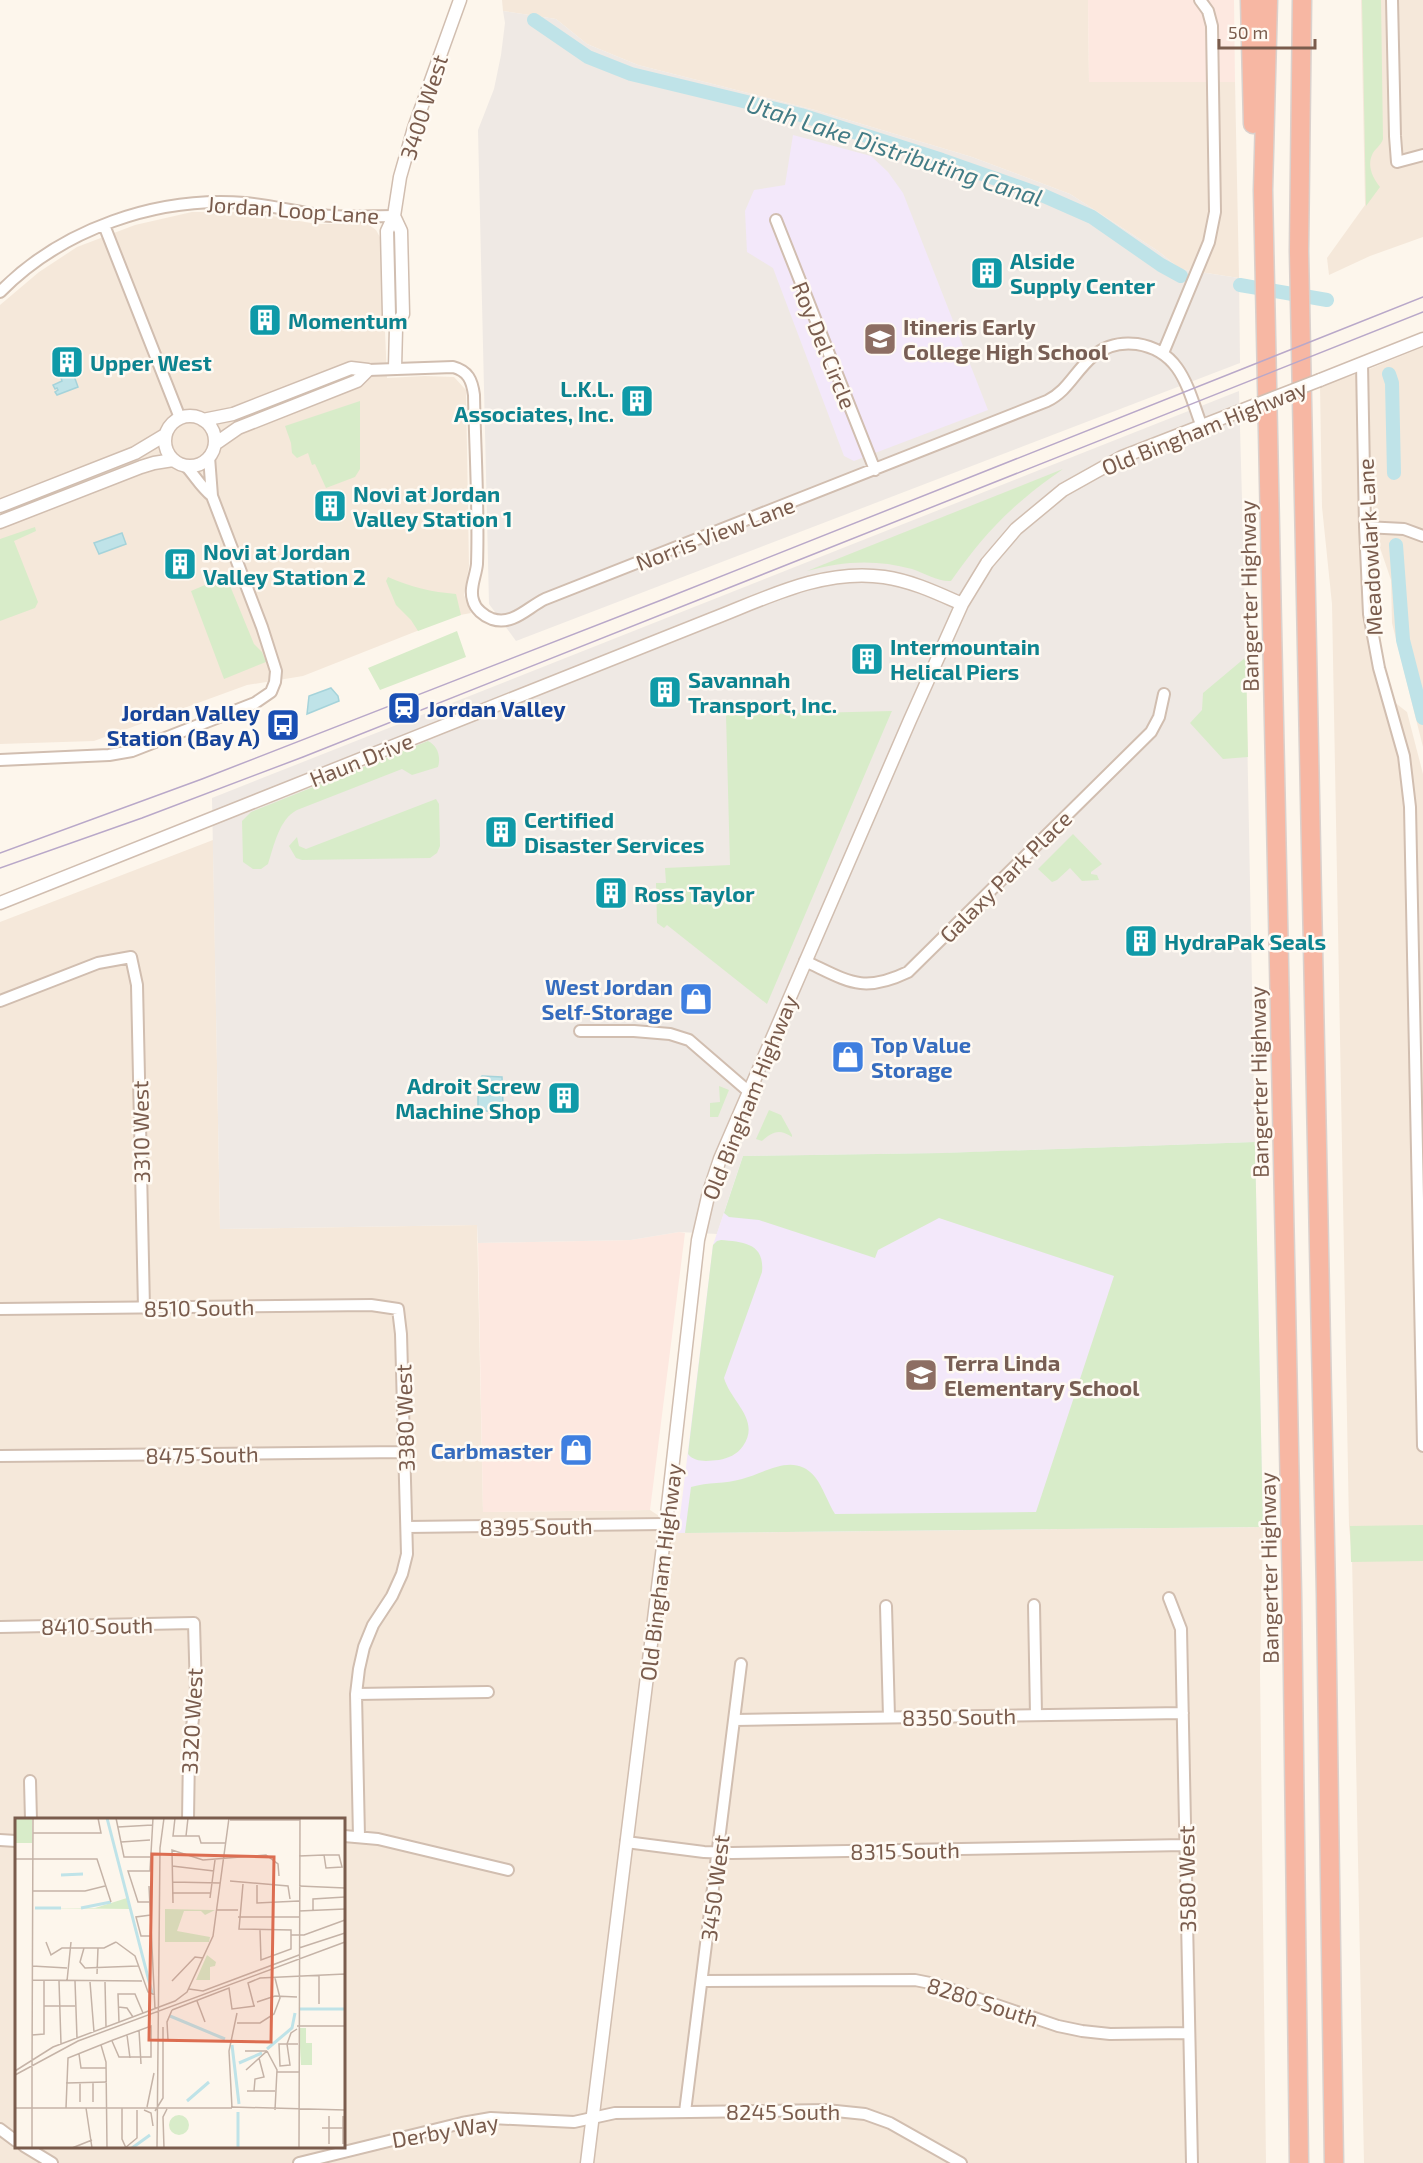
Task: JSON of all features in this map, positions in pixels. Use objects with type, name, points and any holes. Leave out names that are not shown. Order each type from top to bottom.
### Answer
[{"type":"highway","points":[[1250,0],[1253,125],[1264,156]]},
{"type":"highway","name":"Bangerter Highway","points":[[1268,0],[1263,190],[1292,1582],[1299,2163]]},
{"type":"highway","points":[[1302,0],[1299,263],[1326,1594],[1334,2163]]},
{"type":"highway","points":[[1300,53],[1308,0]]},
{"type":"street","name":"3400 West","points":[[395,368],[396,328],[403,314],[401,231],[394,216],[400,177],[460,0]]},
{"type":"street","points":[[1200,0],[1208,11],[1212,26],[1215,212],[1209,242],[1163,353],[1180,372],[1202,427]]},
{"type":"street","points":[[1392,0],[1397,162],[1423,155]]},
{"type":"street","name":"Jordan Loop Lane","points":[[0,292],[26,268],[72,239],[134,214],[166,207],[218,202],[245,203],[322,215],[394,216]]},
{"type":"street","name":"Roy Del Circle","points":[[776,220],[875,470]]},
{"type":"street","points":[[104,225],[180,418]]},
{"type":"street","name":"Old Bingham Highway","points":[[587,2163],[666,1524],[699,1233],[713,1181],[748,1091],[962,604],[987,563],[1016,530],[1063,490],[1122,457],[1423,339]]},
{"type":"street","name":"Norris View Lane","points":[[395,368],[453,368],[467,374],[473,389],[475,428],[477,564],[472,595],[477,608],[493,619],[503,621],[515,618],[545,599],[1052,399],[1064,391],[1093,357],[1108,347],[1131,343],[1151,347],[1163,353]]},
{"type":"street","name":"Meadowlark Lane","points":[[1362,364],[1365,527],[1371,632],[1379,668],[1400,737],[1409,789],[1420,1206],[1423,1446]]},
{"type":"street","points":[[204,420],[233,414],[351,368],[368,370],[395,368]]},
{"type":"street","points":[[0,760],[109,755],[132,751],[255,703],[271,692],[276,676],[273,663],[262,627],[212,496],[209,457],[215,444],[238,428],[357,381],[368,370]]},
{"type":"street","points":[[209,457],[194,466],[186,466],[173,460],[164,444],[170,424],[180,418],[192,416],[204,420],[213,430],[215,444]]},
{"type":"street","points":[[0,506],[135,453],[165,435]]},
{"type":"street","points":[[0,522],[147,465],[173,460]]},
{"type":"street","points":[[186,466],[201,487],[212,496]]},
{"type":"street","points":[[1365,527],[1404,529],[1423,536]]},
{"type":"street","name":"Haun Drive","points":[[0,903],[712,619],[822,579],[854,575],[885,577],[912,583],[962,604]]},
{"type":"street","name":"Galaxy Park Place","points":[[805,961],[850,982],[868,985],[889,981],[908,972],[1151,732],[1164,694]]},
{"type":"street","name":"3310 West","points":[[0,1001],[98,963],[131,957],[137,985],[144,1308]]},
{"type":"street","points":[[580,1031],[634,1031],[670,1034],[689,1040],[748,1091]]},
{"type":"street","name":"8510 South","points":[[0,1309],[371,1305],[398,1309]]},
{"type":"street","name":"3380 West","points":[[359,1837],[356,1694],[358,1669],[373,1625],[392,1596],[402,1574],[407,1554],[402,1334],[398,1309]]},
{"type":"street","name":"8475 South","points":[[0,1456],[405,1452]]},
{"type":"street","name":"8395 South","points":[[407,1527],[666,1524]]},
{"type":"street","name":"3580 West","points":[[1169,1598],[1181,1629],[1192,2163]]},
{"type":"street","points":[[1034,1605],[1036,1715]]},
{"type":"street","points":[[886,1606],[889,1717]]},
{"type":"street","name":"8410 South","points":[[0,1627],[194,1623]]},
{"type":"street","name":"3320 West","points":[[188,1818],[188,1771],[196,1693],[194,1623]]},
{"type":"street","name":"3450 West","points":[[685,2112],[741,1664]]},
{"type":"street","points":[[356,1694],[489,1692]]},
{"type":"street","name":"8350 South","points":[[735,1720],[1183,1713]]},
{"type":"street","points":[[30,1781],[31,1818]]},
{"type":"street","points":[[345,1836],[397,1842],[508,1870]]},
{"type":"street","points":[[0,1840],[15,1841]]},
{"type":"street","name":"8315 South","points":[[626,1842],[719,1852],[1185,1845]]},
{"type":"street","name":"8280 South","points":[[702,1981],[915,1980],[935,1983],[1058,2026],[1082,2031],[1110,2034],[1190,2032]]},
{"type":"street","name":"8245 South","points":[[593,2118],[615,2113],[826,2110],[865,2114],[890,2123],[961,2163]]},
{"type":"street","name":"Derby Way","points":[[299,2163],[462,2122],[491,2118],[574,2122],[593,2118]]},
{"type":"street","points":[[0,2129],[15,2140]]},
{"type":"street","points":[[27,2148],[52,2163]]},
{"type":"shaded area","points":[[502,0],[1088,0],[1089,82],[1235,82],[1239,278],[1180,269],[1158,251],[1070,194],[972,157],[815,110],[638,65],[587,44],[556,19],[503,11]]},
{"type":"shaded area","points":[[1088,0],[1234,0],[1235,82],[1089,82]]},
{"type":"shaded area","points":[[1361,0],[1423,0],[1423,237],[1370,256],[1329,275],[1327,258],[1365,205]]},
{"type":"shaded area","points":[[503,11],[556,19],[587,44],[638,65],[815,110],[972,157],[1070,194],[1158,251],[1180,269],[1239,278],[1240,363],[516,641],[489,604],[478,130],[494,89],[505,23]]},
{"type":"shaded area","name":"Itineris Early College High School","points":[[793,135],[871,156],[888,172],[903,193],[988,410],[854,461],[844,456],[773,268],[747,252],[745,211],[754,190],[785,185]]},
{"type":"shaded area","points":[[192,212],[250,212],[316,224],[368,224],[376,230],[381,239],[387,378],[454,377],[466,390],[469,566],[464,595],[471,613],[455,616],[303,676],[247,685],[94,741],[0,744],[0,305],[39,272],[77,247],[135,225]]},
{"type":"shaded area","points":[[1423,347],[1423,747],[1392,623],[1391,580],[1375,533],[1367,370]]},
{"type":"shaded area","points":[[1357,374],[1365,591],[1380,658],[1393,701],[1407,712],[1423,774],[1423,2163],[1364,2163],[1352,1556],[1349,1526],[1332,604],[1322,507],[1320,386]]},
{"type":"shaded area","points":[[1239,391],[1255,1142],[946,1153],[743,1156],[717,1234],[679,1232],[631,1240],[478,1243],[477,1225],[220,1229],[212,798]]},
{"type":"shaded area","points":[[213,840],[220,1229],[477,1225],[483,1512],[650,1510],[685,1533],[1263,1527],[1260,1672],[1266,2163],[0,2163],[0,922]]},
{"type":"shaded area","points":[[1255,1142],[1263,1527],[678,1533],[713,1245],[743,1156],[945,1153]]},
{"type":"shaded area","points":[[685,1233],[650,1510],[483,1512],[478,1243],[631,1240]]},
{"type":"green space","points":[[1362,0],[1381,0],[1383,139],[1373,153],[1370,164],[1373,176],[1380,187],[1366,206]]},
{"type":"green space","points":[[360,401],[360,469],[355,477],[326,488],[315,464],[312,465],[308,453],[297,458],[292,453],[285,426]]},
{"type":"green space","points":[[1063,469],[1001,519],[951,581],[937,579],[899,566],[859,562],[807,571]]},
{"type":"green space","points":[[35,527],[36,531],[14,541],[38,602],[35,608],[0,621],[0,539]]},
{"type":"green space","points":[[226,576],[254,644],[262,652],[266,662],[224,679],[191,591]]},
{"type":"green space","points":[[388,577],[421,588],[456,594],[461,615],[418,631],[396,605],[386,581]]},
{"type":"green space","points":[[457,631],[466,657],[380,690],[368,668]]},
{"type":"green space","points":[[1246,657],[1248,757],[1223,759],[1190,723],[1202,710],[1203,693]]},
{"type":"green space","points":[[892,711],[767,1004],[667,925],[664,928],[657,923],[656,883],[666,883],[665,868],[730,865],[726,715]]},
{"type":"green space","points":[[428,741],[438,752],[438,767],[412,775],[402,769],[297,810],[281,826],[268,864],[261,869],[253,869],[243,862],[242,821],[251,812]]},
{"type":"green space","points":[[436,799],[439,804],[440,846],[437,853],[430,858],[302,860],[296,858],[289,846],[297,837],[299,846],[306,849]]},
{"type":"green space","points":[[1073,834],[1102,864],[1091,872],[1097,875],[1099,880],[1082,881],[1070,868],[1052,882],[1038,869]]},
{"type":"green space","points":[[719,1086],[729,1090],[718,1117],[710,1117],[710,1103],[720,1102]]},
{"type":"green space","points":[[769,1110],[781,1115],[792,1137],[779,1132],[772,1133],[762,1141],[756,1139]]},
{"type":"green space","points":[[1255,1142],[1263,1527],[685,1533],[691,1487],[736,1481],[780,1466],[790,1465],[807,1470],[815,1477],[835,1514],[1036,1512],[1114,1276],[939,1218],[878,1250],[875,1258],[759,1220],[729,1217],[724,1213],[743,1156],[943,1153]]},
{"type":"green space","points":[[721,1240],[751,1246],[760,1255],[762,1262],[762,1272],[724,1378],[747,1419],[749,1428],[748,1437],[735,1454],[719,1460],[702,1461],[688,1454],[713,1245]]},
{"type":"green space","points":[[1423,1525],[1423,1561],[1351,1562],[1350,1526]]},
{"type":"water","points":[[73,373],[78,387],[57,395],[55,392],[58,390],[53,385],[62,381],[61,378]]},
{"type":"water","points":[[122,533],[126,544],[99,554],[94,543]]},
{"type":"water","points":[[331,688],[339,701],[307,714],[309,696]]},
{"type":"water","points":[[482,1076],[502,1077],[503,1105],[500,1111],[484,1111],[478,1107],[478,1081]]},
{"type":"waterway","name":"Utah Lake Distributing Canal","points":[[534,20],[588,57],[631,74],[801,115],[1042,195],[1092,217],[1161,265],[1181,276]]},
{"type":"waterway","name":"Utah Lake Distributing Canal","points":[[1240,285],[1327,300]]},
{"type":"waterway","name":"Utah Lake Distributing Canal","points":[[1389,374],[1392,383],[1394,473]]},
{"type":"waterway","name":"Utah Lake Distributing Canal","points":[[1396,545],[1403,640],[1423,718]]},
{"type":"tram line","points":[[0,853],[202,779],[664,599],[1423,297]]},
{"type":"tram line","points":[[0,868],[142,818],[303,757],[1423,312]]},
{"type":"place","name":"Alside Supply Center","points":[[987,273]]},
{"type":"place","name":"Momentum","points":[[265,320]]},
{"type":"place","name":"Itineris Early College High School","points":[[880,339]]},
{"type":"place","name":"Upper West","points":[[67,362]]},
{"type":"place","name":"L.K.L. Associates, Inc.","points":[[637,401]]},
{"type":"place","name":"Novi at Jordan Valley Station 1","points":[[330,506]]},
{"type":"place","name":"Novi at Jordan Valley Station 2","points":[[180,564]]},
{"type":"place","name":"Intermountain Helical Piers","points":[[867,659]]},
{"type":"place","name":"Savannah Transport, Inc.","points":[[665,692]]},
{"type":"place","name":"Jordan Valley","points":[[404,708]]},
{"type":"place","name":"Jordan Valley Station (Bay A)","points":[[283,725]]},
{"type":"place","name":"Certified Disaster Services","points":[[501,832]]},
{"type":"place","name":"Ross Taylor","points":[[611,893]]},
{"type":"place","name":"HydraPak Seals","points":[[1141,941]]},
{"type":"place","name":"West Jordan Self-Storage","points":[[696,999]]},
{"type":"place","name":"Top Value Storage","points":[[848,1057]]},
{"type":"place","name":"Adroit Screw Machine Shop","points":[[564,1098]]},
{"type":"place","name":"Terra Linda Elementary School","points":[[921,1375]]},
{"type":"place","name":"Carbmaster","points":[[576,1450]]}]
